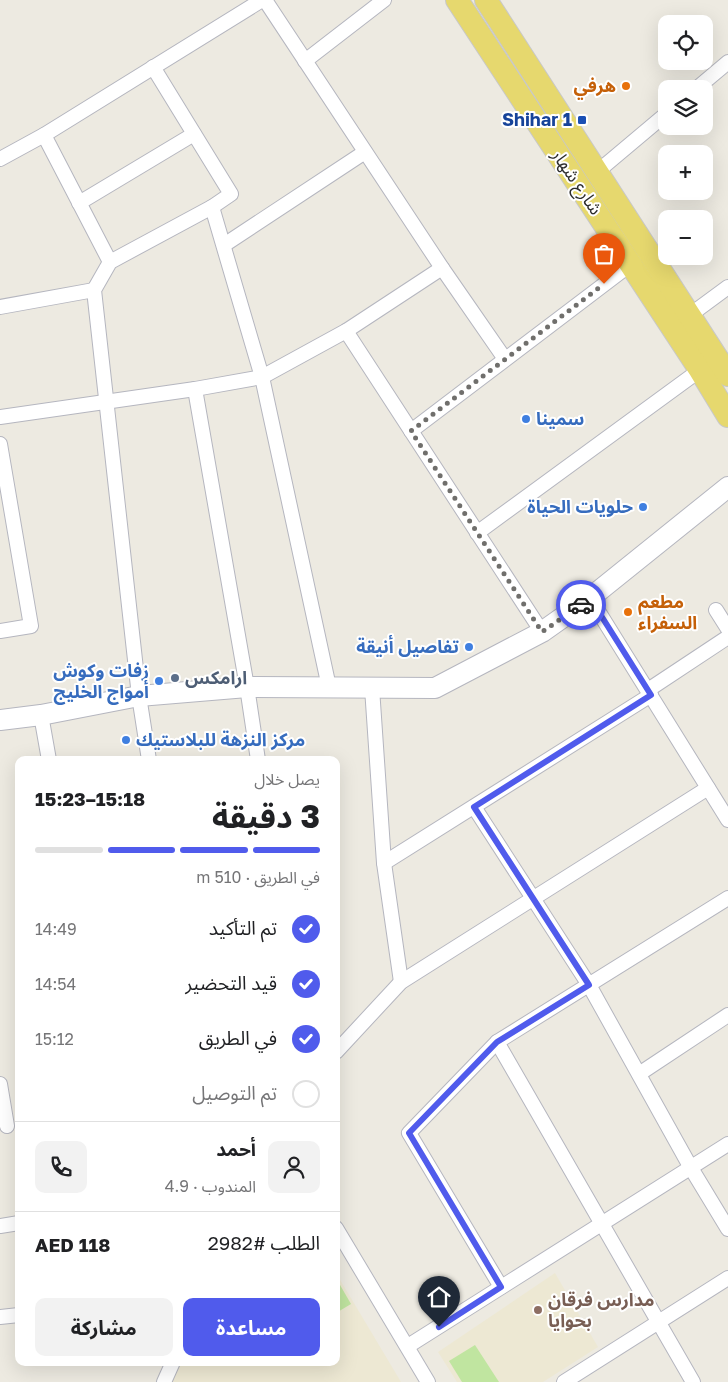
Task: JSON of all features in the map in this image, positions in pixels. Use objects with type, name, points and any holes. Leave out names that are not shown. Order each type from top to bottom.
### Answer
[{"type":"main road","name":"شارع شهار","points":[[457,0],[631,264],[728,416]]},
{"type":"main road","name":"شارع شهار","points":[[486,0],[728,375]]},
{"type":"street","points":[[0,159],[44,135],[263,0],[505,359]]},
{"type":"street","points":[[305,62],[384,0]]},
{"type":"street","points":[[707,80],[728,62]]},
{"type":"street","points":[[148,756],[139,696],[94,290],[110,262],[212,207],[231,194],[153,68]]},
{"type":"street","points":[[597,172],[658,121]]},
{"type":"street","points":[[79,203],[194,134]]},
{"type":"street","points":[[44,135],[110,262]]},
{"type":"street","points":[[224,245],[365,152]]},
{"type":"street","points":[[212,207],[262,377],[329,687]]},
{"type":"street","points":[[411,431],[631,264]]},
{"type":"street","points":[[0,417],[195,389],[262,377],[346,331],[442,268]]},
{"type":"street","points":[[690,315],[728,287]]},
{"type":"street","points":[[0,307],[94,290]]},
{"type":"street","points":[[346,331],[542,632]]},
{"type":"street","points":[[478,533],[700,370]]},
{"type":"street","points":[[195,389],[257,756]]},
{"type":"street","points":[[0,444],[31,626],[0,632]]},
{"type":"street","points":[[0,720],[41,715],[139,696],[247,687],[435,688],[542,632],[590,598],[728,487]]},
{"type":"street","points":[[590,598],[728,820]]},
{"type":"street","points":[[716,610],[728,629]]},
{"type":"street","points":[[384,863],[649,693],[728,637]]},
{"type":"street","points":[[372,688],[384,863],[401,982]]},
{"type":"street","points":[[41,715],[48,756]]},
{"type":"street","points":[[340,1048],[401,982],[708,788]]},
{"type":"street","points":[[474,807],[589,985],[691,1168],[728,1230]]},
{"type":"street","points":[[501,1287],[409,1133],[497,1042],[728,898]]},
{"type":"street","points":[[638,1074],[728,1016]]},
{"type":"street","points":[[497,1042],[693,1382]]},
{"type":"street","points":[[0,1084],[8,1126]]},
{"type":"street","points":[[408,1346],[728,1144]]},
{"type":"street","points":[[0,1226],[15,1224]]},
{"type":"street","points":[[340,1235],[428,1382]]},
{"type":"street","points":[[564,1382],[728,1278]]},
{"type":"street","points":[[0,1317],[15,1315]]},
{"type":"street","points":[[164,1382],[171,1366]]},
{"type":"shaded area","name":"مدارس فرقان بحوايا","points":[[555,1273],[598,1347],[543,1382],[457,1382],[438,1352]]},
{"type":"shaded area","points":[[340,1280],[401,1382],[170,1382],[178,1366],[340,1366]]},
{"type":"green space","points":[[340,1285],[351,1304],[340,1311]]},
{"type":"green space","points":[[475,1345],[499,1382],[462,1382],[449,1361]]},
{"type":"way so far","points":[[581,605],[542,632],[411,431],[604,284]]},
{"type":"place","name":"هرفي","points":[[626,86]]},
{"type":"place","name":"Shihar 1","points":[[582,120]]},
{"type":"place","name":"سمينا","points":[[526,419]]},
{"type":"place","name":"حلويات الحياة","points":[[643,507]]},
{"type":"place","name":"مطعم السفراء","points":[[628,612]]},
{"type":"place","name":"تفاصيل أنيقة","points":[[469,647]]},
{"type":"place","name":"ارامكس","points":[[175,678]]},
{"type":"place","name":"زفات وكوش أمواج الخليج","points":[[159,681]]},
{"type":"place","name":"مركز النزهة للبلاستيك","points":[[126,740]]},
{"type":"place","name":"مدارس فرقان بحوايا","points":[[538,1310]]},
{"type":"route","points":[[439,1327],[501,1287],[409,1133],[497,1042],[589,985],[474,807],[651,695],[590,598],[581,605]]}]
